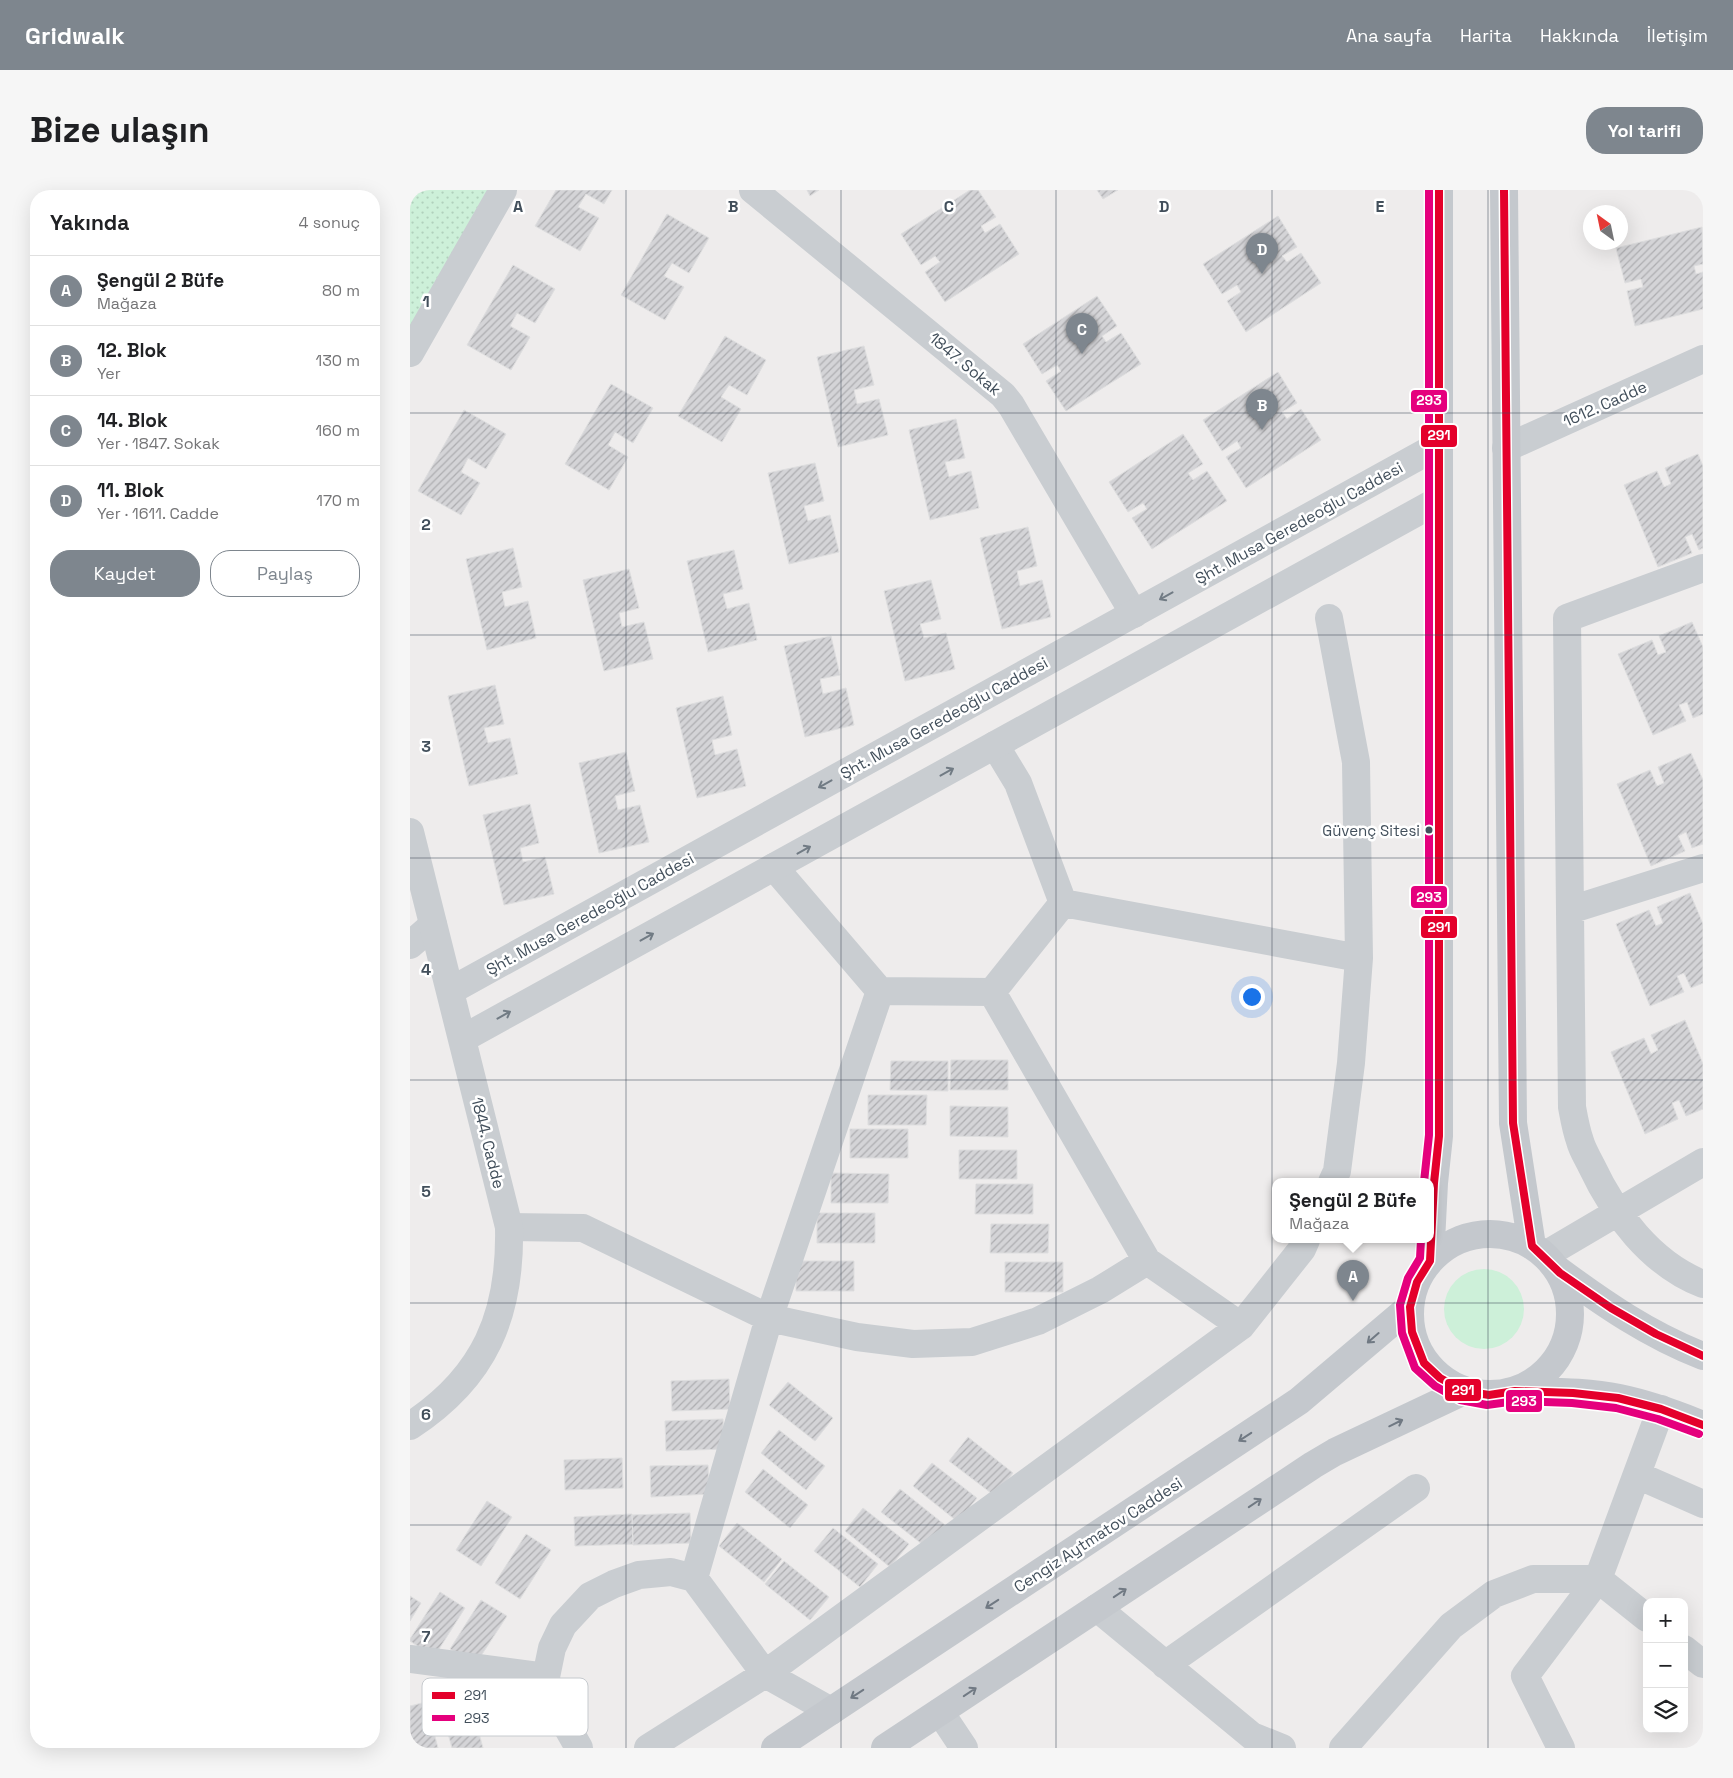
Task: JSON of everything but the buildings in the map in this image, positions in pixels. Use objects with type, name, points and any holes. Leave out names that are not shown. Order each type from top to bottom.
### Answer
[{"type":"main road","points":[[1434,1182],[1438,1136],[1438,190]]},
{"type":"main road","points":[[1504,190],[1513,1123],[1545,1257],[1566,1287],[1572,1319],[1558,1358],[1540,1378],[1515,1391]]},
{"type":"main road","points":[[1703,1356],[1674,1345],[1631,1321],[1599,1300],[1545,1257],[1518,1239],[1495,1234],[1466,1237],[1450,1245],[1430,1261],[1417,1282],[1410,1306],[1412,1332],[1424,1363],[1440,1378],[1464,1391],[1489,1394],[1515,1391],[1573,1393],[1610,1397],[1661,1409],[1703,1425]]},
{"type":"main road","points":[[1430,1261],[1431,1243]]},
{"type":"main road","name":"Cengiz Aytmatov Caddesi","points":[[775,1748],[1299,1401],[1410,1306]]},
{"type":"main road","points":[[885,1748],[1319,1461],[1464,1391]]},
{"type":"street","points":[[410,353],[503,190]]},
{"type":"street","name":"1847. Sokak","points":[[753,190],[1004,395],[1134,614]]},
{"type":"street","name":"1612. Cadde","points":[[1506,448],[1703,359]]},
{"type":"street","name":"Şht. Musa Geredeoğlu Caddesi","points":[[450,991],[1439,446]]},
{"type":"street","points":[[462,1039],[1439,500]]},
{"type":"street","points":[[1703,568],[1567,618],[1572,1107],[1580,1142],[1617,1213],[1649,1249],[1687,1278],[1703,1284]]},
{"type":"street","points":[[1329,618],[1356,762],[1359,958],[1351,1063],[1337,1171],[1334,1178]]},
{"type":"street","points":[[995,745],[1018,783],[1064,903]]},
{"type":"street","name":"1844. Cadde","points":[[410,832],[422,922],[450,991],[509,1227],[508,1266],[502,1304],[480,1359],[464,1381],[442,1403],[410,1426]]},
{"type":"street","points":[[774,867],[880,991],[992,992]]},
{"type":"street","points":[[1570,910],[1703,868]]},
{"type":"street","points":[[1064,903],[1359,958]]},
{"type":"street","points":[[992,992],[1064,903]]},
{"type":"street","points":[[410,945],[422,922]]},
{"type":"street","points":[[694,1578],[769,1318],[880,991]]},
{"type":"street","points":[[992,992],[1147,1261],[1241,1326]]},
{"type":"street","points":[[1545,1257],[1703,1162]]},
{"type":"street","points":[[509,1227],[583,1228],[769,1318],[866,1338],[913,1344],[972,1342],[1038,1321],[1100,1290],[1147,1261]]},
{"type":"street","points":[[648,1748],[765,1674],[1241,1326],[1302,1249],[1305,1243]]},
{"type":"street","points":[[1563,1747],[1525,1676],[1598,1578],[1661,1409]]},
{"type":"street","points":[[1637,1476],[1703,1504]]},
{"type":"street","points":[[1165,1665],[1416,1488]]},
{"type":"street","points":[[410,1659],[546,1677],[552,1648],[563,1625],[590,1596],[614,1584],[639,1575],[671,1572],[694,1578],[765,1674],[830,1711]]},
{"type":"street","points":[[1343,1748],[1451,1626],[1494,1594],[1533,1579],[1598,1578],[1643,1615]]},
{"type":"street","points":[[1096,1608],[1165,1665],[1246,1742],[1282,1748]]},
{"type":"street","points":[[1688,1652],[1703,1664]]},
{"type":"street","points":[[940,1712],[964,1748]]},
{"type":"street","points":[[571,1736],[578,1748]]},
{"type":"green space","points":[[410,190],[491,190],[410,333]]},
{"type":"green space","points":[[1476,1269],[1492,1269],[1513,1280],[1524,1301],[1524,1317],[1513,1338],[1492,1349],[1476,1349],[1462,1343],[1450,1331],[1444,1317],[1444,1301],[1450,1287],[1462,1275]]},
{"type":"transit line","name":"293","points":[[1424,1178],[1429,1135],[1429,190]]},
{"type":"transit line","name":"291","points":[[1434,1183],[1439,1136],[1439,190]]},
{"type":"transit line","name":"291","points":[[1504,190],[1513,1123],[1532,1246],[1560,1273],[1611,1308],[1656,1334],[1703,1356]]},
{"type":"transit line","name":"293","points":[[1421,1243],[1420,1258],[1408,1278],[1400,1305],[1402,1333],[1415,1368],[1435,1386],[1460,1400],[1487,1405],[1516,1401],[1572,1403],[1616,1408],[1658,1419],[1699,1434]]},
{"type":"transit line","name":"291","points":[[1431,1243],[1430,1261],[1417,1282],[1410,1307],[1412,1332],[1424,1363],[1440,1378],[1464,1391],[1489,1395],[1515,1391],[1573,1393],[1618,1398],[1661,1409],[1703,1425]]},
{"type":"place","name":"11. Blok","points":[[1262,274]]},
{"type":"place","name":"14. Blok","points":[[1082,354]]},
{"type":"place","name":"12. Blok","points":[[1262,430]]},
{"type":"place","name":"Güvenç Sitesi","points":[[1429,830]]},
{"type":"place","name":"Şengül 2 Büfe","points":[[1353,1301]]}]
